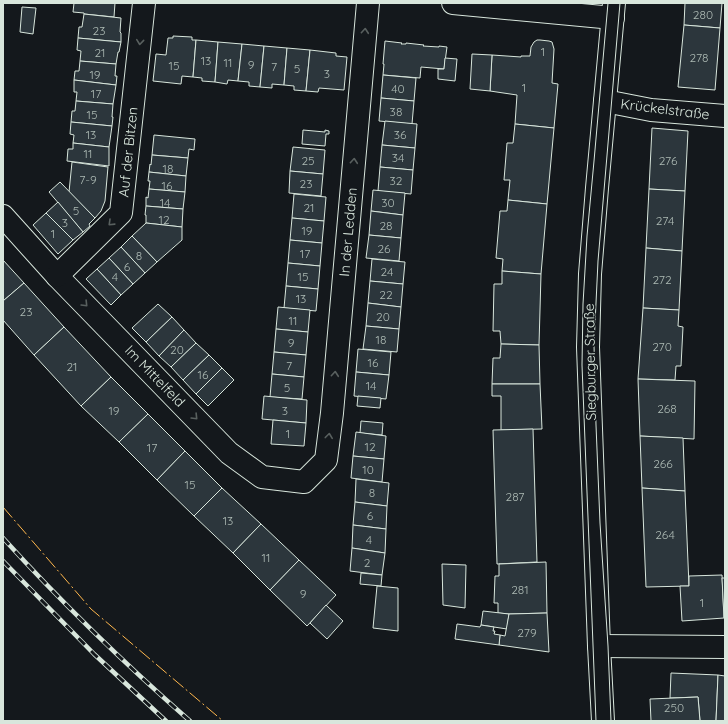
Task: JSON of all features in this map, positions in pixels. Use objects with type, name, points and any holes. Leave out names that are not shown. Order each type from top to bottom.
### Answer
[{"type":"street","name":"Auf der Bitzen","points":[[57,276],[121,213],[144,3]]},
{"type":"street","name":"In der Ledden","points":[[326,460],[332,413],[368,3]]},
{"type":"street","points":[[453,3],[613,11]]},
{"type":"street","name":"Siegburger Straße","points":[[603,721],[588,347],[590,274],[613,11]]},
{"type":"street","name":"Krückelstraße","points":[[604,101],[651,110],[725,116]]},
{"type":"street","name":"Im Mittelfeld","points":[[3,216],[57,276],[230,453],[262,477],[304,482],[326,460]]},
{"type":"street","points":[[599,646],[725,648]]},
{"type":"building","points":[[74,3],[115,3],[114,17],[73,12]]},
{"type":"building","points":[[685,3],[722,3],[720,28],[684,25]]},
{"type":"building","points":[[22,7],[36,8],[33,34],[20,32]]},
{"type":"building","points":[[84,14],[121,18],[121,42],[78,38],[79,27],[82,27]]},
{"type":"building","points":[[684,25],[720,28],[715,90],[678,87]]},
{"type":"building","points":[[173,36],[192,37],[192,40],[196,40],[193,77],[182,76],[181,84],[153,81],[156,54],[166,55],[168,38],[173,38]]},
{"type":"building","points":[[78,38],[121,42],[116,64],[80,61],[81,51],[77,50]]},
{"type":"building","points":[[196,40],[218,42],[215,82],[202,81],[202,78],[193,77]]},
{"type":"building","points":[[537,40],[552,42],[554,49],[552,83],[558,84],[554,128],[515,124],[517,95],[490,91],[492,55],[521,57],[530,56],[531,47]]},
{"type":"building","points":[[385,41],[402,43],[401,44],[406,43],[424,45],[423,46],[447,47],[444,69],[421,67],[420,78],[383,75]]},
{"type":"building","points":[[218,42],[242,44],[238,81],[228,80],[227,84],[215,82]]},
{"type":"building","points":[[242,44],[264,46],[260,87],[249,86],[249,82],[238,81]]},
{"type":"building","points":[[264,46],[287,48],[284,85],[272,84],[272,88],[260,87]]},
{"type":"building","points":[[287,48],[310,50],[306,91],[294,90],[294,86],[284,85]]},
{"type":"building","points":[[310,50],[336,53],[336,56],[347,57],[344,90],[319,88],[318,92],[306,91]]},
{"type":"building","points":[[472,54],[492,55],[490,91],[470,89]]},
{"type":"building","points":[[445,58],[457,59],[455,81],[438,79],[438,69],[444,69]]},
{"type":"building","points":[[80,61],[116,64],[116,85],[74,80],[75,71],[79,71]]},
{"type":"building","points":[[383,75],[416,78],[414,101],[381,98]]},
{"type":"building","points":[[74,80],[116,85],[113,104],[76,101],[77,92],[74,92]]},
{"type":"building","points":[[381,98],[414,101],[412,124],[379,121]]},
{"type":"building","points":[[76,101],[113,104],[112,126],[71,122],[72,111],[75,111]]},
{"type":"building","points":[[385,121],[417,124],[415,148],[382,145]]},
{"type":"building","points":[[71,122],[112,126],[109,147],[73,143],[74,135],[70,134]]},
{"type":"building","points":[[515,124],[554,128],[547,204],[508,200],[510,180],[504,180],[507,143],[513,143]]},
{"type":"building","points":[[652,128],[688,131],[685,191],[649,189]]},
{"type":"building","points":[[303,130],[329,131],[329,134],[326,134],[325,146],[302,144]]},
{"type":"building","points":[[154,135],[195,139],[194,150],[189,149],[188,158],[152,155]]},
{"type":"building","points":[[73,143],[109,147],[109,166],[67,161],[68,149],[73,149]]},
{"type":"building","points":[[382,145],[415,148],[413,170],[380,167]]},
{"type":"building","points":[[293,147],[325,150],[323,174],[290,171]]},
{"type":"building","points":[[152,155],[188,158],[186,176],[149,172]]},
{"type":"building","points":[[72,162],[108,167],[105,201],[101,211],[95,218],[69,192]]},
{"type":"building","points":[[380,167],[413,170],[411,194],[378,191]]},
{"type":"building","points":[[290,171],[323,174],[321,196],[289,193]]},
{"type":"building","points":[[149,172],[186,176],[185,192],[149,189]]},
{"type":"building","points":[[60,182],[95,218],[89,224],[90,226],[83,232],[49,192]]},
{"type":"building","points":[[149,189],[185,192],[183,209],[146,206],[146,197],[148,198]]},
{"type":"building","points":[[649,189],[685,191],[682,251],[646,248]]},
{"type":"building","points":[[373,190],[405,193],[403,215],[371,211]]},
{"type":"building","points":[[294,194],[326,197],[324,221],[292,218]]},
{"type":"building","points":[[508,200],[547,204],[541,274],[502,271],[503,259],[496,258],[500,211],[507,211]]},
{"type":"building","points":[[58,202],[83,232],[73,240],[46,213]]},
{"type":"building","points":[[146,206],[183,209],[182,227],[146,223]]},
{"type":"building","points":[[371,211],[403,215],[401,238],[369,235]]},
{"type":"building","points":[[46,213],[73,240],[58,254],[33,225]]},
{"type":"building","points":[[292,218],[324,221],[322,243],[290,240]]},
{"type":"building","points":[[146,223],[182,227],[182,240],[157,262],[132,236]]},
{"type":"building","points":[[369,235],[401,238],[399,261],[366,258]]},
{"type":"building","points":[[132,236],[157,262],[145,273],[121,247]]},
{"type":"building","points":[[290,240],[322,243],[320,266],[288,263]]},
{"type":"building","points":[[121,247],[145,273],[133,284],[109,258]]},
{"type":"building","points":[[646,248],[682,251],[679,310],[643,308]]},
{"type":"building","points":[[109,258],[133,284],[121,295],[97,269]]},
{"type":"building","points":[[372,259],[405,262],[403,284],[370,281]]},
{"type":"building","points":[[3,260],[24,283],[3,301]]},
{"type":"building","points":[[288,263],[320,266],[318,289],[286,286]]},
{"type":"building","points":[[97,269],[121,295],[111,305],[86,279]]},
{"type":"building","points":[[502,271],[541,274],[539,345],[501,344],[500,331],[493,331],[494,284],[502,284]]},
{"type":"building","points":[[370,281],[403,284],[401,307],[368,303]]},
{"type":"building","points":[[24,283],[64,327],[34,355],[3,320],[3,301]]},
{"type":"building","points":[[286,286],[318,289],[316,311],[284,308]]},
{"type":"building","points":[[368,303],[401,307],[399,329],[366,326]]},
{"type":"building","points":[[158,304],[172,317],[146,342],[132,328]]},
{"type":"building","points":[[278,307],[310,310],[308,332],[276,329]]},
{"type":"building","points":[[643,308],[679,310],[678,326],[683,327],[681,366],[676,366],[675,380],[638,379]]},
{"type":"building","points":[[172,317],[184,330],[159,356],[146,342]]},
{"type":"building","points":[[366,326],[399,329],[397,352],[363,349]]},
{"type":"building","points":[[64,327],[111,377],[81,406],[34,355]]},
{"type":"building","points":[[276,329],[308,332],[306,355],[274,352]]},
{"type":"building","points":[[184,330],[196,343],[171,367],[159,356]]},
{"type":"building","points":[[196,343],[209,355],[183,380],[171,367]]},
{"type":"building","points":[[501,344],[539,345],[540,384],[492,384],[493,358],[500,358]]},
{"type":"building","points":[[358,349],[391,352],[389,375],[356,372]]},
{"type":"building","points":[[274,352],[306,355],[304,377],[272,374]]},
{"type":"building","points":[[209,355],[222,368],[196,394],[183,380]]},
{"type":"building","points":[[222,368],[234,380],[208,406],[196,394]]},
{"type":"building","points":[[356,372],[389,375],[386,399],[354,396]]},
{"type":"building","points":[[272,374],[304,377],[302,399],[270,397]]},
{"type":"building","points":[[111,377],[148,414],[119,442],[81,406]]},
{"type":"building","points":[[638,379],[695,381],[694,439],[640,436]]},
{"type":"building","points":[[492,384],[540,384],[542,429],[501,430],[501,396],[492,396]]},
{"type":"building","points":[[264,396],[307,400],[306,423],[262,419]]},
{"type":"building","points":[[358,396],[381,398],[380,408],[357,406]]},
{"type":"building","points":[[148,414],[185,451],[157,480],[119,442]]},
{"type":"building","points":[[273,420],[306,423],[304,446],[271,444]]},
{"type":"building","points":[[361,421],[383,423],[382,435],[360,433]]},
{"type":"building","points":[[533,429],[537,562],[497,564],[493,430]]},
{"type":"building","points":[[356,432],[386,436],[384,459],[353,456]]},
{"type":"building","points":[[640,436],[683,438],[685,491],[642,488]]},
{"type":"building","points":[[185,451],[222,488],[194,516],[157,480]]},
{"type":"building","points":[[353,456],[384,459],[382,482],[351,478]]},
{"type":"building","points":[[356,479],[389,483],[387,506],[355,502]]},
{"type":"building","points":[[222,488],[261,524],[233,553],[194,516]]},
{"type":"building","points":[[642,488],[685,491],[689,586],[646,587]]},
{"type":"building","points":[[355,502],[387,506],[386,529],[353,525]]},
{"type":"building","points":[[261,524],[299,560],[270,590],[233,553]]},
{"type":"building","points":[[353,525],[386,529],[385,553],[352,548]]},
{"type":"building","points":[[352,548],[385,553],[382,575],[350,571]]},
{"type":"building","points":[[299,560],[336,595],[307,626],[270,590]]},
{"type":"building","points":[[546,562],[547,613],[498,613],[498,603],[494,603],[495,576],[499,576],[499,564]]},
{"type":"building","points":[[442,564],[466,565],[465,608],[443,605]]},
{"type":"building","points":[[361,573],[382,575],[381,586],[360,584]]},
{"type":"building","points":[[722,575],[724,618],[682,621],[680,586],[689,586],[689,576]]},
{"type":"building","points":[[722,578],[725,578],[725,618],[724,618]]},
{"type":"building","points":[[377,586],[398,588],[398,631],[373,628]]},
{"type":"building","points":[[326,605],[343,621],[327,639],[310,623]]},
{"type":"building","points":[[483,611],[509,614],[507,629],[481,625]]},
{"type":"building","points":[[547,613],[549,652],[499,645],[500,635],[505,636],[509,614]]},
{"type":"building","points":[[457,624],[494,627],[494,634],[500,635],[499,645],[455,639]]},
{"type":"building","points":[[671,673],[718,675],[716,721],[700,721],[698,697],[670,698]]},
{"type":"building","points":[[718,675],[725,676],[725,721],[716,721]]},
{"type":"building","points":[[698,697],[700,721],[651,721],[650,699]]},
{"type":"tram line","points":[[596,721],[582,365],[583,304],[587,236],[608,3]]},
{"type":"tram line","points":[[611,721],[600,523],[594,345],[598,261],[620,3]]},
{"type":"railway","points":[[3,538],[94,632],[190,721]]},
{"type":"railway","points":[[3,561],[94,654],[166,721]]},
{"type":"power","points":[[3,507],[91,609],[223,721]]}]
